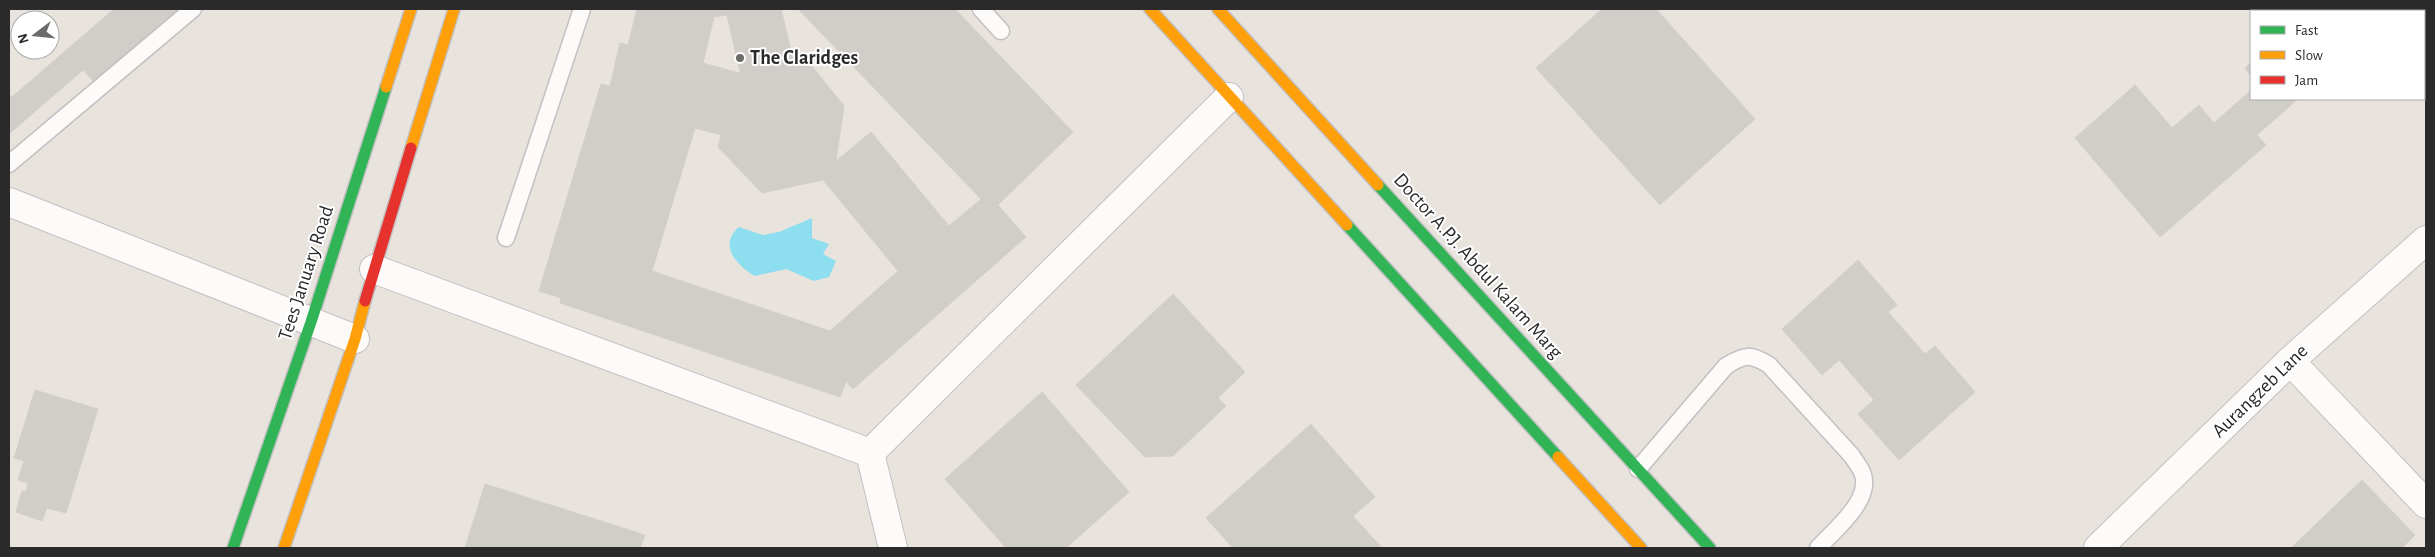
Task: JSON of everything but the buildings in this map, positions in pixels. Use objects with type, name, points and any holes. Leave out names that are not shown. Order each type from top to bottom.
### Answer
[{"type":"main road","name":"Tees January Road","points":[[233,548],[311,322],[410,9]]},
{"type":"main road","points":[[284,548],[355,339],[374,268],[454,9]]},
{"type":"main road","points":[[1150,9],[1641,548]]},
{"type":"main road","name":"Doctor A.P.J. Abdul Kalam Marg","points":[[1218,9],[1710,548]]},
{"type":"street","points":[[870,453],[1229,97]]},
{"type":"street","points":[[9,202],[355,339]]},
{"type":"street","name":"Aurangzeb Lane","points":[[2098,548],[2290,361],[2426,240]]},
{"type":"street","points":[[374,268],[870,453]]},
{"type":"street","points":[[2290,361],[2426,504]]},
{"type":"street","points":[[870,453],[893,548]]},
{"type":"lane","points":[[9,164],[193,9]]},
{"type":"lane","points":[[506,238],[582,9]]},
{"type":"lane","points":[[981,9],[1001,31]]},
{"type":"lane","points":[[1638,469],[1726,366],[1739,357],[1754,357],[1769,365],[1852,456],[1863,473],[1864,491],[1858,504],[1818,548]]},
{"type":"water","points":[[812,218],[812,238],[829,244],[823,254],[836,261],[829,277],[814,281],[786,269],[755,276],[742,266],[732,254],[730,241],[739,227],[763,235],[779,232]]},
{"type":"traffic: fast","points":[[233,548],[311,322],[386,87]]},
{"type":"traffic: fast","points":[[1378,185],[1710,548]]},
{"type":"traffic: fast","points":[[1347,225],[1558,457]]},
{"type":"traffic: slow","points":[[386,87],[411,9]]},
{"type":"traffic: slow","points":[[411,148],[454,9]]},
{"type":"traffic: slow","points":[[1150,9],[1347,225]]},
{"type":"traffic: slow","points":[[1218,9],[1378,185]]},
{"type":"traffic: slow","points":[[284,548],[355,339],[365,301]]},
{"type":"traffic: slow","points":[[1558,457],[1641,548]]},
{"type":"traffic: jam","points":[[365,301],[411,148]]},
{"type":"place","name":"The Claridges","points":[[740,58]]}]
